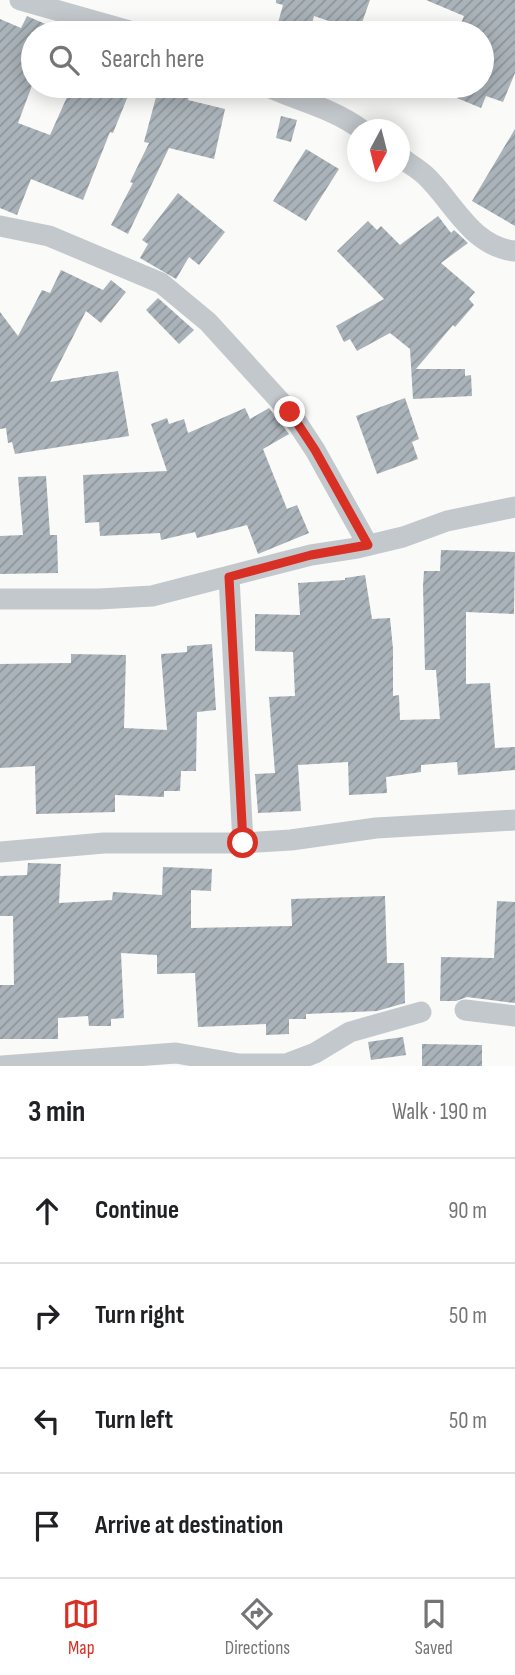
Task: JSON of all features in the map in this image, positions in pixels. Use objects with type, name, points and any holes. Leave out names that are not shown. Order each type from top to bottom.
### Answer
[{"type":"street","points":[[20,0],[94,21]]},
{"type":"street","points":[[293,98],[347,119]]},
{"type":"street","points":[[410,165],[425,175],[473,232],[503,250],[515,251]]},
{"type":"street","points":[[0,226],[49,236],[161,283],[208,322],[290,412],[315,450],[368,545]]},
{"type":"street","points":[[0,599],[152,596],[311,555],[403,537],[447,521],[515,507]]},
{"type":"street","points":[[229,577],[243,843]]},
{"type":"street","points":[[0,852],[104,843],[243,843],[376,828],[515,820]]},
{"type":"street","points":[[465,1010],[515,1016]]},
{"type":"street","points":[[2,1066],[176,1053],[240,1064],[286,1065],[315,1053],[350,1032],[421,1012]]},
{"type":"building","points":[[276,0],[370,0],[363,21],[329,21],[314,16],[313,21],[279,21],[283,5],[276,3]]},
{"type":"building","points":[[426,0],[515,0],[515,73],[503,102],[492,98],[494,98],[494,21],[462,21],[464,16]]},
{"type":"building","points":[[27,16],[38,21],[24,21]]},
{"type":"building","points":[[0,19],[21,28],[21,98],[27,98],[18,123],[50,135],[67,98],[127,98],[113,133],[110,132],[83,200],[31,179],[17,215],[0,208]]},
{"type":"building","points":[[156,98],[189,98],[225,109],[214,159],[169,148],[128,234],[111,225],[133,183],[130,182],[149,143],[144,142]]},
{"type":"building","points":[[457,98],[485,98],[481,108]]},
{"type":"building","points":[[281,116],[297,120],[291,142],[276,138]]},
{"type":"building","points":[[515,129],[515,226],[472,201]]},
{"type":"building","points":[[306,149],[339,169],[306,221],[273,201]]},
{"type":"building","points":[[178,193],[225,232],[199,265],[189,257],[176,279],[140,258],[148,244],[142,240]]},
{"type":"building","points":[[438,216],[451,233],[454,230],[468,243],[441,263],[475,292],[469,299],[474,305],[455,327],[453,325],[416,369],[465,369],[465,376],[471,375],[472,396],[413,399],[410,349],[390,333],[357,351],[350,339],[344,342],[336,326],[384,299],[337,251],[368,221],[377,230],[381,226],[400,245]]},
{"type":"building","points":[[61,270],[103,290],[111,280],[126,292],[101,323],[86,311],[50,382],[118,371],[129,436],[15,454],[12,442],[8,443],[6,428],[0,429],[0,312],[18,336],[42,290],[50,293]]},
{"type":"building","points":[[158,298],[194,330],[179,344],[146,310]]},
{"type":"building","points":[[405,398],[419,439],[412,442],[418,459],[377,474],[356,416]]},
{"type":"building","points":[[245,408],[250,419],[269,408],[289,434],[263,449],[287,509],[297,505],[309,533],[258,554],[247,525],[197,538],[195,532],[161,540],[160,533],[100,536],[99,522],[85,523],[83,475],[167,471],[151,424],[167,418],[169,424],[184,419],[188,433]]},
{"type":"building","points":[[46,476],[50,535],[57,535],[58,573],[0,574],[0,536],[23,535],[18,477]]},
{"type":"building","points":[[441,550],[515,552],[514,614],[466,612],[466,684],[490,683],[495,748],[515,747],[515,770],[458,775],[457,762],[421,765],[421,772],[386,777],[387,793],[349,795],[348,762],[298,765],[301,811],[258,813],[255,774],[275,773],[269,697],[295,696],[293,652],[255,651],[255,614],[300,615],[298,583],[345,580],[365,575],[372,619],[390,618],[393,696],[399,695],[400,720],[440,719],[436,670],[425,670],[423,586],[424,571],[440,571]]},
{"type":"building","points":[[212,644],[216,710],[197,712],[196,771],[181,771],[180,791],[164,791],[164,797],[115,795],[115,812],[36,814],[35,766],[0,768],[0,664],[71,663],[71,654],[126,655],[124,728],[167,730],[161,654],[187,652],[187,646]]},
{"type":"building","points":[[28,863],[61,864],[59,903],[112,900],[113,892],[162,895],[163,867],[212,869],[211,891],[191,890],[191,928],[292,926],[291,899],[385,896],[387,963],[404,963],[405,1003],[377,1011],[306,1014],[306,1019],[289,1019],[289,1034],[266,1035],[266,1024],[198,1027],[195,973],[157,974],[157,955],[121,953],[124,1018],[111,1019],[111,1026],[89,1026],[88,1016],[58,1018],[58,1039],[0,1039],[0,985],[14,985],[13,916],[0,916],[0,876],[27,875]]},
{"type":"building","points":[[497,901],[515,902],[515,1003],[467,997],[456,1001],[440,1001],[441,957],[494,958]]},
{"type":"building","points":[[403,1037],[406,1055],[371,1060],[368,1042]]},
{"type":"building","points":[[422,1044],[482,1045],[482,1066],[422,1066]]},
{"type":"route","points":[[243,843],[229,577],[311,555],[368,545],[315,450],[290,412]]}]
